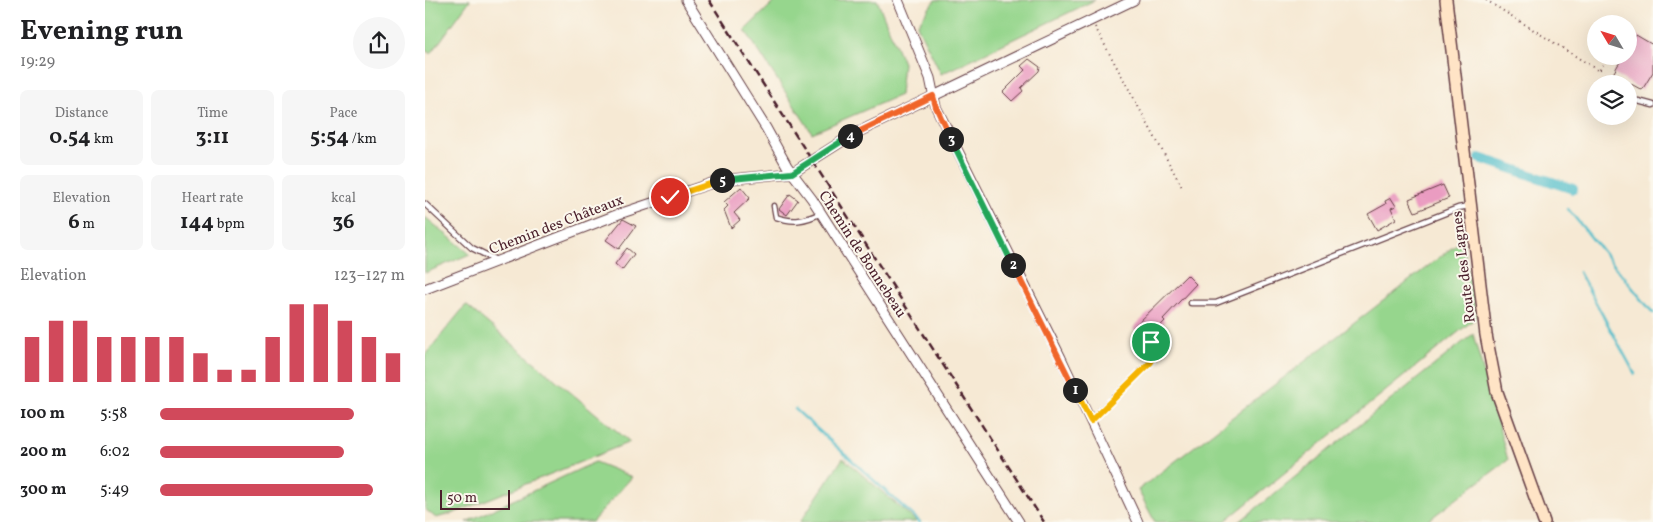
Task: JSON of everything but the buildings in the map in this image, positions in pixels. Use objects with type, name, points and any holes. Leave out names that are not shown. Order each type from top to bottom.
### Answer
[{"type":"street","name":"Chemin de Bonnebeau","points":[[686,0],[792,173],[821,213],[1019,522]]},
{"type":"street","points":[[898,0],[930,78],[936,107],[1091,421],[1138,522]]},
{"type":"street","name":"Chemin des Châteaux","points":[[425,289],[619,214],[721,180],[792,173],[852,135],[1134,0]]},
{"type":"street","name":"Route des Lagnes","points":[[1446,0],[1486,336],[1497,392],[1544,522]]},
{"type":"lane","points":[[1638,101],[1653,104]]},
{"type":"lane","points":[[425,204],[472,248],[497,261]]},
{"type":"lane","points":[[774,206],[777,217],[789,221],[808,220],[821,213]]},
{"type":"lane","points":[[1191,303],[1216,303],[1458,208],[1470,206]]},
{"type":"lane","points":[[1091,421],[1151,362],[1151,342]]},
{"type":"path","points":[[1486,0],[1587,63]]},
{"type":"path","points":[[1091,21],[1182,186]]},
{"type":"path","points":[[1589,65],[1599,71],[1603,65]]},
{"type":"green space","points":[[425,0],[470,0],[431,54],[425,50]]},
{"type":"green space","points":[[776,0],[877,0],[903,63],[900,95],[812,133],[745,30]]},
{"type":"green space","points":[[935,0],[1095,0],[941,74],[917,25]]},
{"type":"green space","points":[[425,217],[470,254],[425,273]]},
{"type":"green space","points":[[1462,240],[1477,317],[1224,522],[1155,522],[1138,490]]},
{"type":"green space","points":[[466,305],[630,442],[454,513],[436,518],[425,509],[425,355]]},
{"type":"green space","points":[[1473,334],[1508,460],[1426,522],[1239,522]]},
{"type":"green space","points":[[843,458],[917,522],[800,522]]},
{"type":"green space","points":[[595,462],[632,477],[592,522],[466,522]]},
{"type":"waterway","points":[[1480,158],[1573,189]]},
{"type":"waterway","points":[[1568,209],[1653,313]]},
{"type":"waterway","points":[[1579,272],[1635,374]]},
{"type":"waterway","points":[[795,409],[920,522]]},
{"type":"railway","points":[[709,0],[1044,522]]},
{"type":"route","points":[[670,197],[721,180],[792,173],[852,135],[933,96],[936,107],[960,158],[1091,421],[1098,412],[1151,362],[1151,342]]}]
